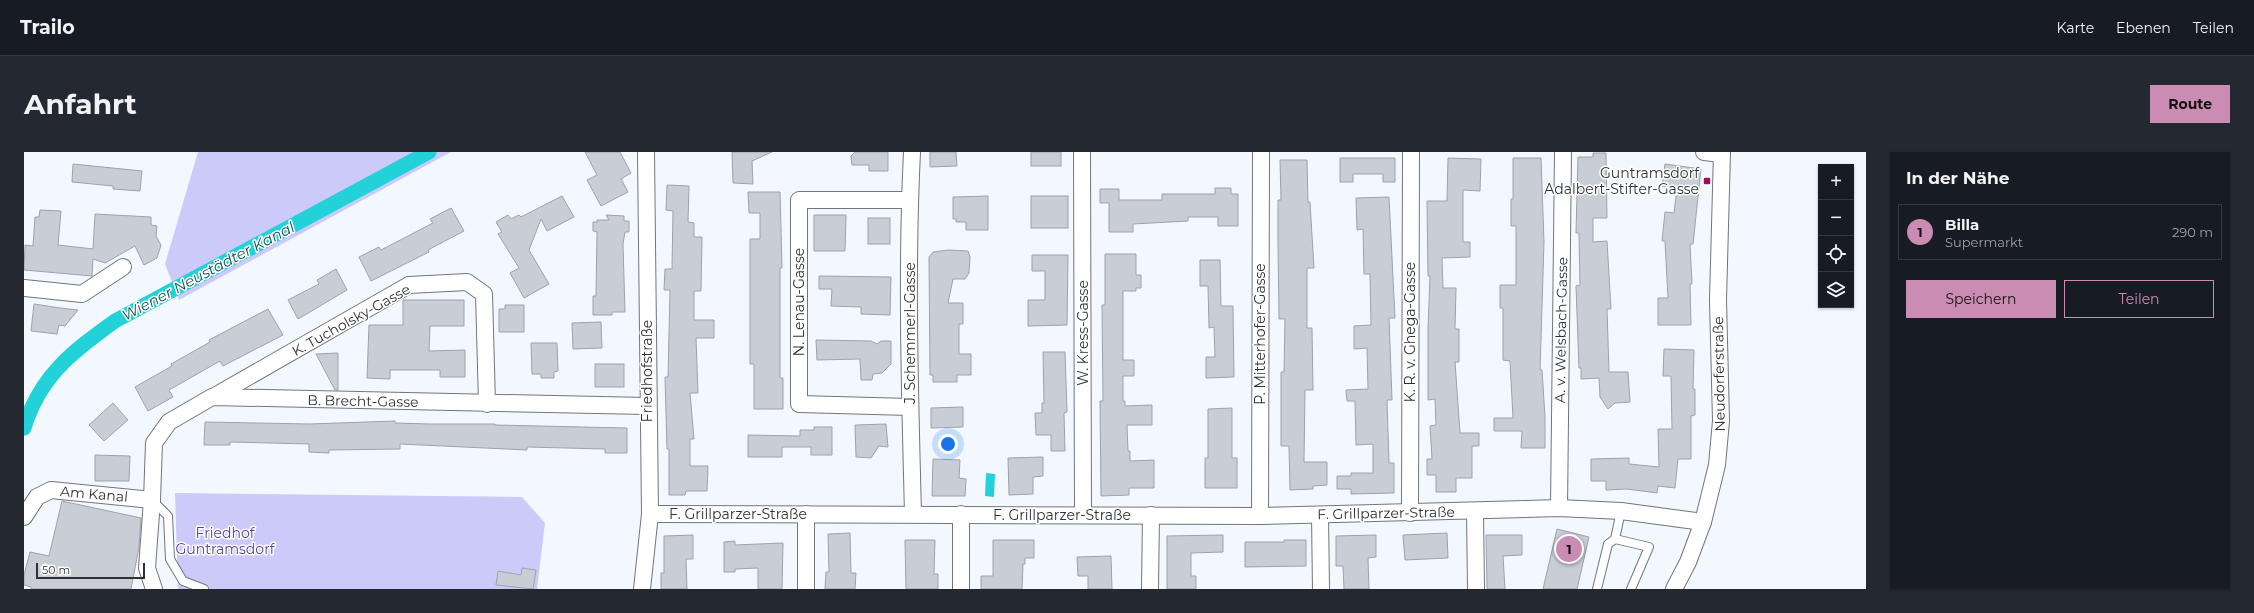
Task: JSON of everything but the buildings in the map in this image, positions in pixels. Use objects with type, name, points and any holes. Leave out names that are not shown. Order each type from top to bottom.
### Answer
[{"type":"street","name":"Friedhofstraße","points":[[642,589],[650,514],[647,406],[646,152]]},
{"type":"street","name":"J. Schemmerl-Gasse","points":[[912,152],[910,200],[910,407],[914,514]]},
{"type":"street","name":"W. Kress-Gasse","points":[[1082,152],[1083,515]]},
{"type":"street","name":"P. Mitterhofer-Gasse","points":[[1260,516],[1261,152]]},
{"type":"street","name":"K. R. v. Ghega-Gasse","points":[[1410,513],[1411,152]]},
{"type":"street","name":"A. v. Welsbach-Gasse","points":[[1559,508],[1563,152]]},
{"type":"street","points":[[1704,152],[1722,153]]},
{"type":"street","name":"Neudorferstraße","points":[[1674,589],[1688,562],[1703,522],[1717,465],[1721,421],[1718,300],[1722,153]]},
{"type":"street","name":"N. Lenau-Gasse","points":[[910,200],[798,200],[799,404],[910,407]]},
{"type":"street","points":[[24,288],[82,294],[123,267]]},
{"type":"street","name":"K. Tucholsky-Gasse","points":[[212,397],[409,285],[467,282],[484,294],[487,404]]},
{"type":"street","name":"B. Brecht-Gasse","points":[[212,397],[487,404],[647,406]]},
{"type":"street","points":[[154,589],[147,568],[154,443],[169,422],[212,397]]},
{"type":"street","name":"Am Kanal","points":[[24,517],[37,497],[51,490],[152,500]]},
{"type":"street","name":"F. Grillparzer-Straße","points":[[650,514],[1260,516],[1559,508],[1621,511],[1703,522]]},
{"type":"street","name":"F. Grillparzer-Straße","points":[[1475,511],[1476,589]]},
{"type":"street","points":[[806,514],[806,589]]},
{"type":"street","points":[[961,589],[962,514]]},
{"type":"street","points":[[1150,589],[1151,515]]},
{"type":"street","points":[[1320,515],[1321,589]]},
{"type":"lane","points":[[152,500],[168,516],[170,559],[183,581],[204,589]]},
{"type":"lane","points":[[1596,589],[1608,544],[1615,539],[1621,511]]},
{"type":"lane","points":[[1615,539],[1649,547],[1631,589]]},
{"type":"green space","points":[[198,152],[451,152],[179,300],[165,264]]},
{"type":"green space","name":"Friedhof Guntramsdorf","points":[[175,493],[522,497],[545,523],[537,589],[178,589]]},
{"type":"shaded area","points":[[986,473],[995,474],[994,497],[985,496]]},
{"type":"waterway","name":"Wiener Neustädter Kanal","points":[[24,428],[31,410],[48,379],[85,343],[115,321],[429,152]]},
{"type":"place","name":"Guntramsdorf Adalbert-Stifter-Gasse","points":[[1707,181]]},
{"type":"place","name":"Billa","points":[[1569,549]]}]
